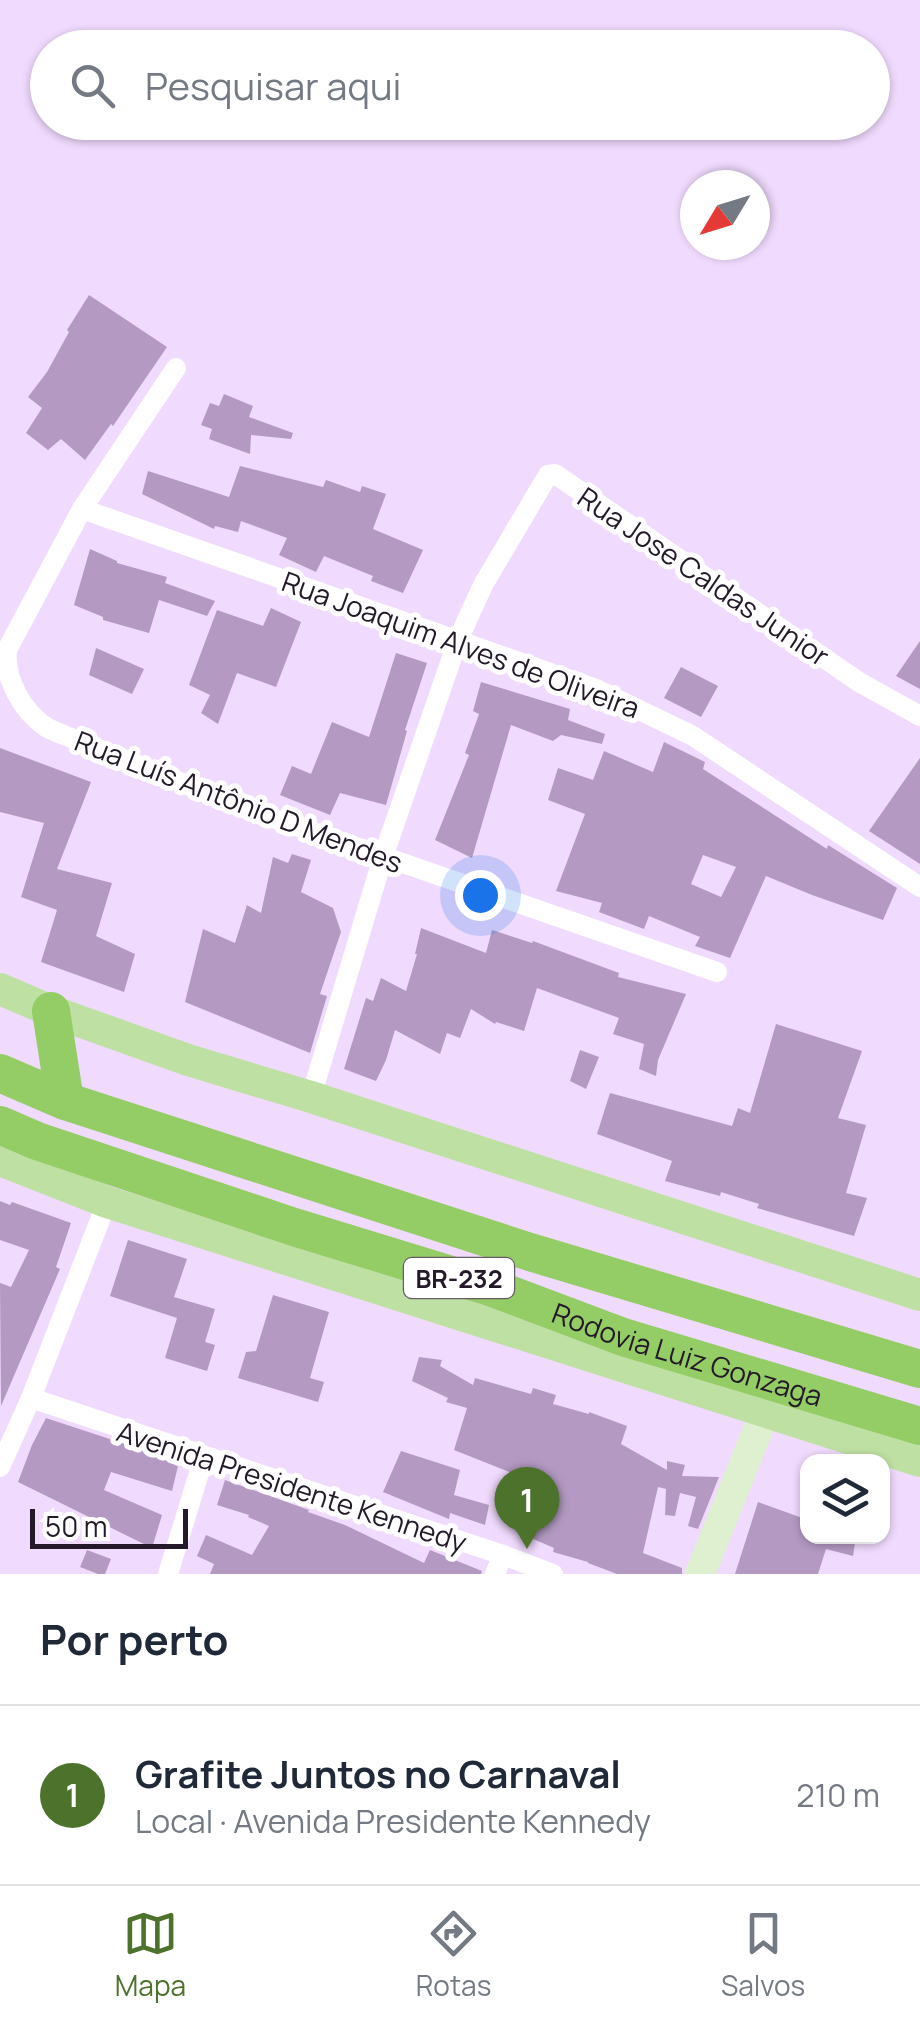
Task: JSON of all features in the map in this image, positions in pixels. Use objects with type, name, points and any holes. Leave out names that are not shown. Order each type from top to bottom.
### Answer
[{"type":"highway","points":[[51,1011],[65,1101]]},
{"type":"highway","name":"Rodovia Luiz Gonzaga","points":[[0,1073],[65,1101],[530,1252],[920,1369]]},
{"type":"highway","name":"Rodovia Luiz Gonzaga","points":[[0,1125],[294,1227],[490,1287],[624,1337],[920,1426]]},
{"type":"main road","points":[[0,989],[188,1060],[920,1295]]},
{"type":"main road","points":[[0,1160],[107,1202]]},
{"type":"main road","name":"BR-232","points":[[107,1202],[920,1462]]},
{"type":"main road","points":[[700,1574],[765,1412]]},
{"type":"street","name":"Rua Luís Antônio D Mendes","points":[[176,368],[82,508],[7,650],[13,688],[32,714],[46,726],[244,808],[716,972]]},
{"type":"street","name":"Rua Jose Caldas Junior","points":[[311,1097],[383,857],[458,640],[484,585],[552,473],[859,682],[920,716]]},
{"type":"street","name":"Rua Joaquim Alves de Oliveira","points":[[82,508],[596,689],[706,745],[920,887]]},
{"type":"street","points":[[0,1467],[107,1202]]},
{"type":"street","name":"Avenida Presidente Kennedy","points":[[31,1398],[204,1456],[499,1565],[553,1574]]},
{"type":"street","points":[[168,1574],[204,1456]]},
{"type":"building","points":[[89,295],[167,347],[85,460],[61,439],[48,450],[26,433],[42,408],[28,397],[47,372]]},
{"type":"building","points":[[224,394],[253,406],[249,417],[293,433],[291,439],[251,435],[250,454],[209,439],[212,429],[201,425],[210,403],[219,406]]},
{"type":"building","points":[[240,466],[323,487],[326,480],[360,492],[362,486],[386,494],[373,529],[423,550],[403,593],[324,556],[316,572],[279,555],[287,538],[241,521],[238,532],[215,526],[214,529],[142,494],[148,471],[229,497]]},
{"type":"building","points":[[90,549],[117,563],[167,577],[165,583],[215,601],[207,616],[159,600],[149,633],[103,620],[74,605]]},
{"type":"building","points":[[271,608],[301,622],[276,687],[237,673],[218,724],[201,713],[210,695],[189,685],[217,610],[263,626]]},
{"type":"building","points":[[920,641],[920,689],[896,676]]},
{"type":"building","points":[[96,648],[144,669],[132,694],[89,675]]},
{"type":"building","points":[[396,653],[427,663],[386,805],[340,793],[330,815],[280,795],[292,766],[311,774],[332,722],[369,737]]},
{"type":"building","points":[[681,667],[718,686],[701,717],[664,698]]},
{"type":"building","points":[[481,682],[570,709],[568,720],[605,734],[602,744],[561,735],[553,741],[511,725],[472,858],[435,840],[469,755],[465,753],[479,714],[473,711]]},
{"type":"building","points":[[664,742],[705,762],[703,769],[827,849],[828,845],[897,888],[883,920],[766,876],[730,958],[695,946],[700,937],[649,916],[644,929],[599,912],[602,903],[556,891],[585,814],[548,800],[558,768],[593,780],[604,751],[653,772]],"holes":[[[703,855],[736,867],[721,897],[691,884]]]},
{"type":"building","points":[[0,748],[91,782],[57,869],[112,883],[96,936],[135,954],[124,992],[41,962],[57,910],[21,897],[44,823],[0,812]]},
{"type":"building","points":[[920,758],[920,864],[869,831]]},
{"type":"building","points":[[292,854],[311,860],[301,892],[333,908],[341,932],[320,994],[327,996],[310,1053],[185,1002],[203,929],[235,943],[247,905],[261,913],[273,857],[288,863]]},
{"type":"building","points":[[421,928],[486,953],[492,930],[619,973],[618,977],[686,994],[658,1060],[656,1076],[639,1069],[644,1044],[613,1034],[619,1018],[537,988],[524,1031],[495,1024],[471,1009],[460,1038],[447,1033],[440,1054],[395,1030],[376,1081],[344,1069],[366,998],[373,1001],[381,978],[406,991]]},
{"type":"building","points":[[776,1024],[862,1051],[838,1118],[866,1125],[846,1193],[867,1198],[854,1236],[757,1208],[759,1204],[721,1192],[720,1196],[665,1181],[672,1161],[597,1134],[610,1093],[732,1126],[738,1108],[750,1113]]},
{"type":"building","points":[[580,1050],[599,1057],[586,1089],[570,1081]]},
{"type":"building","points":[[0,1201],[71,1223],[56,1267],[60,1269],[1,1406],[0,1283],[11,1287],[29,1250],[0,1240]]},
{"type":"building","points":[[128,1240],[187,1259],[174,1297],[215,1309],[205,1342],[215,1345],[207,1371],[165,1358],[177,1318],[110,1296]]},
{"type":"building","points":[[273,1295],[329,1312],[310,1378],[324,1382],[318,1402],[238,1378],[246,1352],[256,1351]]},
{"type":"building","points":[[419,1357],[442,1360],[440,1366],[473,1385],[475,1378],[531,1394],[533,1388],[556,1395],[553,1404],[627,1426],[621,1444],[667,1470],[667,1461],[685,1465],[682,1476],[719,1477],[698,1529],[688,1526],[696,1497],[680,1493],[675,1516],[665,1515],[666,1489],[658,1487],[643,1553],[682,1568],[682,1574],[617,1574],[553,1552],[554,1548],[515,1531],[532,1481],[454,1450],[467,1408],[446,1402],[448,1398],[412,1381]]},
{"type":"building","points":[[46,1418],[178,1466],[172,1491],[111,1472],[104,1490],[162,1515],[152,1548],[18,1482]]},
{"type":"building","points":[[401,1451],[460,1470],[454,1495],[489,1505],[485,1525],[450,1513],[449,1519],[383,1492]]},
{"type":"building","points":[[225,1480],[345,1525],[424,1563],[430,1550],[482,1571],[481,1574],[210,1574],[214,1564],[197,1556],[206,1535],[252,1555],[269,1526],[217,1505]]},
{"type":"building","points":[[758,1502],[800,1517],[800,1544],[855,1544],[853,1556],[826,1549],[818,1574],[735,1574]]},
{"type":"building","points":[[87,1550],[111,1559],[105,1574],[80,1567]]},
{"type":"place","name":"Grafite Juntos no Carnaval","points":[[527,1549]]}]
